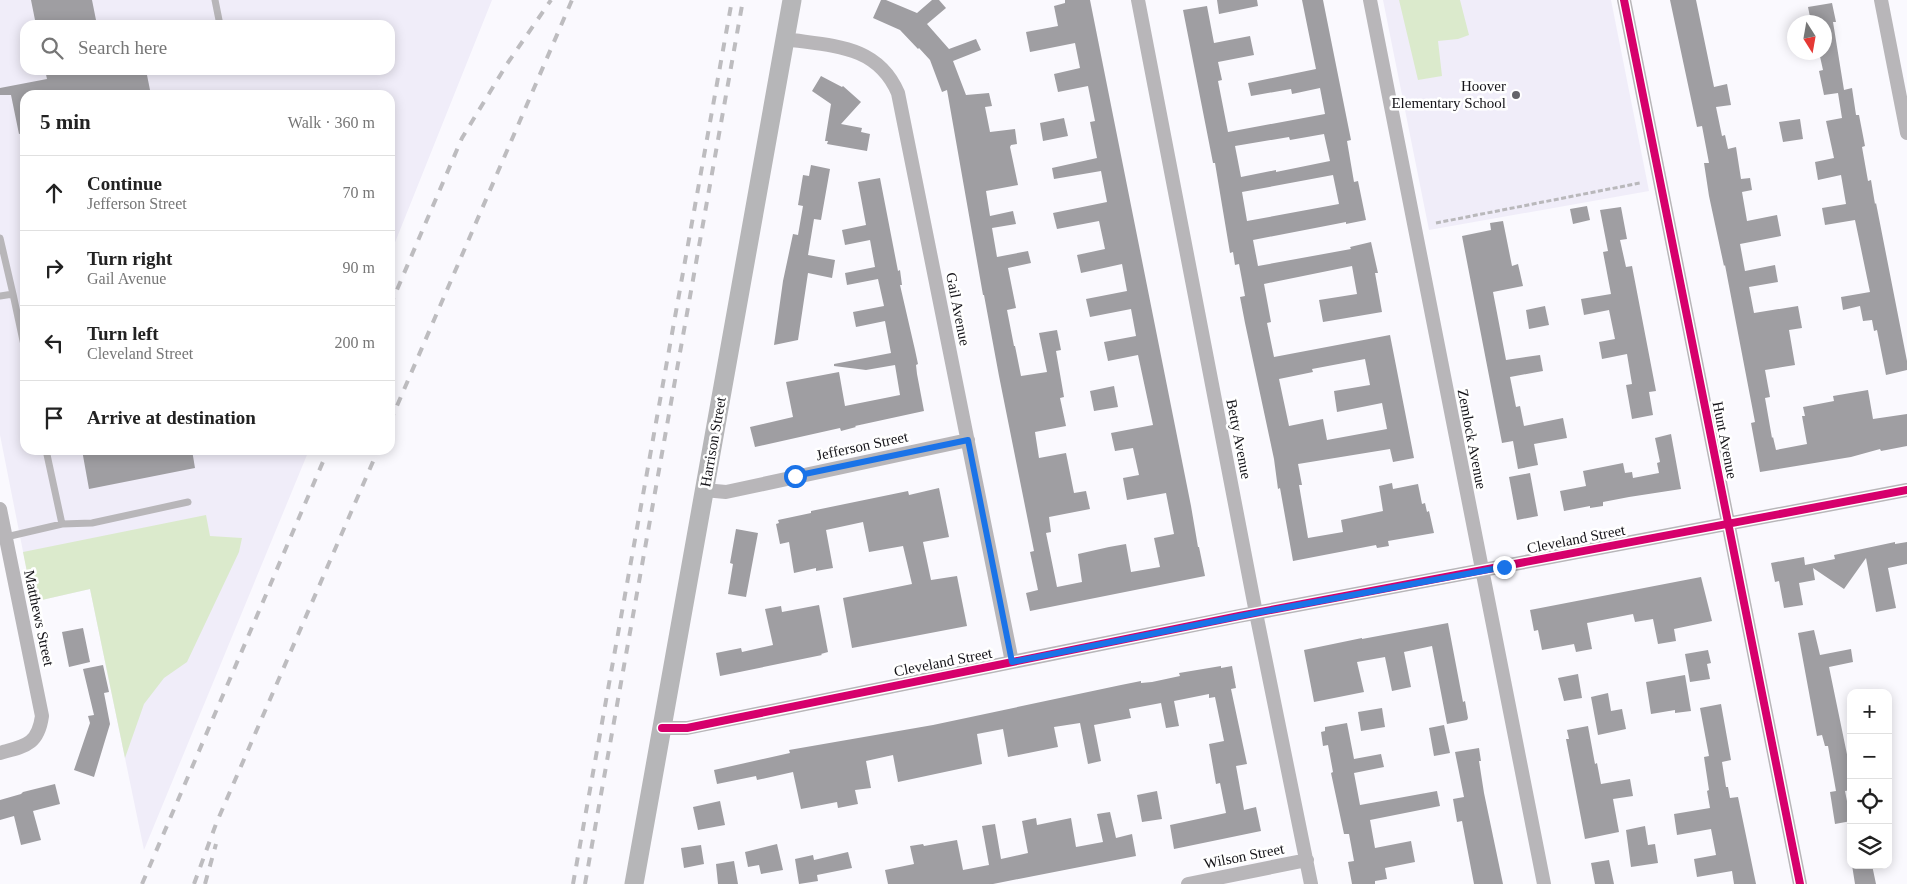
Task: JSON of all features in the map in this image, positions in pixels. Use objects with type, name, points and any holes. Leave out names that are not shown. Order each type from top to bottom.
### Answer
[{"type":"main road","name":"Harrison Street","points":[[634,884],[792,0]]},
{"type":"street","name":"Betty Avenue","points":[[1138,0],[1256,613],[1311,884]]},
{"type":"street","name":"Zemlock Avenue","points":[[1370,0],[1544,884]]},
{"type":"street","name":"Hunt Avenue","points":[[1624,0],[1800,884]]},
{"type":"street","points":[[1881,0],[1907,133]]},
{"type":"street","name":"Gail Avenue","points":[[785,39],[851,50],[864,54],[880,65],[893,81],[898,93],[1012,662]]},
{"type":"street","name":"Jefferson Street","points":[[704,490],[726,492],[968,440]]},
{"type":"street","name":"Cleveland Street","points":[[662,728],[687,728],[1256,613],[1907,490]]},
{"type":"street","name":"Matthews Street","points":[[0,509],[3,537],[41,706],[41,725],[31,743],[0,753]]},
{"type":"street","name":"Wilson Street","points":[[1188,884],[1307,860]]},
{"type":"lane","points":[[216,0],[219,20]]},
{"type":"lane","points":[[0,238],[20,327]]},
{"type":"lane","points":[[0,296],[13,294]]},
{"type":"lane","points":[[47,455],[62,524]]},
{"type":"lane","points":[[3,537],[62,524],[92,523],[188,502]]},
{"type":"path","points":[[1436,223],[1640,183]]},
{"type":"shaded area","points":[[0,0],[492,0],[395,242],[395,90],[20,90],[20,455],[307,455],[144,850],[90,589],[33,602],[0,435]]},
{"type":"shaded area","name":"Hoover Elementary School","points":[[1383,0],[1611,0],[1649,191],[1429,230]]},
{"type":"green space","points":[[1399,0],[1460,0],[1469,35],[1458,39],[1438,41],[1442,76],[1418,80]]},
{"type":"green space","points":[[206,515],[210,536],[242,538],[239,552],[187,662],[164,678],[144,704],[125,758],[90,589],[33,602],[23,552]]},
{"type":"building","points":[[31,0],[92,0],[96,20],[35,20]]},
{"type":"building","points":[[881,0],[886,0],[917,13],[932,0],[939,0],[946,8],[927,24],[949,49],[976,39],[981,50],[953,61],[966,95],[989,93],[992,106],[985,107],[990,132],[1015,129],[1017,144],[1010,147],[1018,185],[986,191],[990,216],[1013,211],[1016,224],[992,228],[997,257],[1028,251],[1031,263],[1008,268],[1016,308],[1007,310],[1014,346],[1021,376],[1047,372],[1039,333],[1057,330],[1061,350],[1056,351],[1064,397],[1060,398],[1066,426],[1035,432],[1039,458],[1066,453],[1074,493],[1086,491],[1090,509],[1049,517],[1051,532],[1046,533],[1057,587],[1082,582],[1078,554],[1109,547],[1126,544],[1131,572],[1160,567],[1154,538],[1174,534],[1166,493],[1127,500],[1123,478],[1139,475],[1133,448],[1115,451],[1111,433],[1153,425],[1138,355],[1108,361],[1104,342],[1136,336],[1131,309],[1090,317],[1086,299],[1127,291],[1122,264],[1081,273],[1077,255],[1105,249],[1099,221],[1057,229],[1053,213],[1107,202],[1101,171],[1054,179],[1052,168],[1097,158],[1090,122],[1095,121],[1088,86],[1058,92],[1054,74],[1080,68],[1075,43],[1030,52],[1026,32],[1058,26],[1054,6],[1065,3],[1065,0],[1090,0],[1205,576],[1030,611],[1026,593],[1038,590],[1030,552],[1034,551],[983,295],[947,90],[942,92],[930,60],[919,48],[900,30],[873,18]]},
{"type":"building","points":[[1217,0],[1257,0],[1258,6],[1219,14]]},
{"type":"building","points":[[1302,0],[1323,0],[1351,140],[1347,141],[1354,182],[1358,181],[1366,220],[1346,224],[1346,222],[1253,240],[1258,266],[1351,249],[1350,247],[1371,242],[1378,273],[1375,273],[1382,312],[1323,322],[1319,300],[1357,294],[1352,266],[1264,284],[1271,322],[1267,323],[1274,357],[1390,335],[1414,458],[1393,462],[1390,449],[1298,464],[1302,485],[1299,485],[1308,538],[1343,532],[1341,520],[1383,511],[1379,486],[1392,483],[1393,489],[1418,484],[1422,504],[1425,503],[1427,512],[1429,511],[1434,533],[1388,541],[1389,546],[1377,548],[1376,545],[1293,561],[1280,488],[1278,489],[1274,459],[1240,297],[1245,296],[1239,264],[1235,265],[1233,252],[1230,253],[1215,163],[1213,163],[1183,10],[1207,6],[1214,43],[1250,36],[1254,55],[1218,62],[1222,80],[1218,81],[1228,132],[1325,114],[1320,88],[1292,94],[1291,89],[1251,96],[1248,83],[1316,69]],"holes":[[[1324,134],[1330,161],[1241,177],[1235,146],[1289,137],[1290,140]],[[1333,175],[1339,204],[1247,221],[1242,192]],[[1365,359],[1370,385],[1334,391],[1337,412],[1382,403],[1387,429],[1327,440],[1323,419],[1289,426],[1279,379],[1313,372],[1312,369]]]},
{"type":"building","points":[[1670,0],[1696,0],[1714,87],[1727,84],[1731,105],[1716,107],[1722,136],[1725,135],[1728,149],[1736,147],[1741,179],[1750,178],[1752,190],[1742,192],[1747,221],[1777,215],[1781,236],[1740,244],[1745,271],[1775,265],[1778,282],[1749,287],[1754,313],[1798,306],[1802,328],[1789,330],[1795,365],[1765,370],[1770,397],[1765,398],[1776,450],[1807,444],[1802,416],[1805,416],[1803,407],[1834,401],[1833,396],[1868,390],[1873,419],[1907,414],[1907,446],[1881,451],[1880,449],[1851,457],[1760,472],[1751,423],[1755,422],[1725,265],[1709,196],[1704,163],[1709,163],[1702,126],[1697,127]]},
{"type":"building","points":[[1832,3],[1836,22],[1833,22],[1844,90],[1852,88],[1856,115],[1859,115],[1865,146],[1862,147],[1868,181],[1871,180],[1876,203],[1907,361],[1907,370],[1886,375],[1877,330],[1874,331],[1872,320],[1863,321],[1860,306],[1843,310],[1841,297],[1870,292],[1855,220],[1825,225],[1822,208],[1846,204],[1841,175],[1818,180],[1815,162],[1834,158],[1826,121],[1842,118],[1838,93],[1824,95],[1819,71],[1823,70],[1821,60],[1832,60],[1832,15],[1810,15],[1808,7]]},
{"type":"building","points":[[46,75],[147,75],[150,90],[20,90],[19,134],[11,95],[0,95],[0,88],[47,79]]},
{"type":"building","points":[[821,76],[843,86],[861,102],[841,124],[862,128],[861,132],[870,134],[867,151],[827,144],[828,141],[825,141],[831,104],[812,91]]},
{"type":"building","points":[[1064,118],[1068,136],[1043,141],[1040,123]]},
{"type":"building","points":[[1800,119],[1803,139],[1783,142],[1779,122]]},
{"type":"building","points":[[811,165],[830,169],[821,220],[814,219],[808,255],[835,260],[832,278],[808,273],[798,340],[774,345],[783,281],[793,234],[798,235],[803,206],[798,205],[803,175],[809,176]]},
{"type":"building","points":[[880,178],[898,271],[900,270],[902,285],[900,285],[918,364],[916,365],[917,374],[924,411],[855,426],[841,431],[840,428],[755,447],[750,427],[793,417],[786,382],[839,372],[845,406],[900,395],[895,365],[866,370],[834,366],[834,364],[891,353],[885,321],[856,327],[853,312],[884,306],[878,279],[847,285],[845,273],[875,267],[870,240],[845,245],[842,230],[866,225],[858,182]]},
{"type":"building","points":[[1587,206],[1590,220],[1573,224],[1570,209]]},
{"type":"building","points":[[1621,207],[1627,239],[1620,240],[1626,267],[1632,266],[1656,391],[1649,392],[1653,415],[1632,419],[1626,385],[1632,384],[1627,354],[1602,359],[1599,342],[1615,339],[1609,310],[1584,315],[1581,299],[1611,294],[1603,252],[1608,251],[1600,210]]},
{"type":"building","points":[[1503,221],[1512,266],[1518,264],[1523,286],[1493,292],[1506,360],[1540,355],[1543,371],[1510,377],[1516,407],[1520,406],[1524,426],[1563,418],[1567,438],[1534,444],[1538,465],[1518,469],[1513,441],[1502,443],[1462,236],[1491,230],[1490,223]]},
{"type":"building","points":[[1545,306],[1549,325],[1529,329],[1526,310]]},
{"type":"building","points":[[1114,386],[1118,407],[1094,411],[1090,391]]},
{"type":"building","points":[[1671,434],[1681,489],[1603,502],[1603,506],[1590,508],[1590,506],[1564,511],[1560,491],[1586,486],[1583,471],[1623,463],[1625,473],[1632,472],[1633,478],[1659,473],[1657,463],[1660,462],[1655,438]]},
{"type":"building","points":[[83,455],[193,455],[195,468],[89,489]]},
{"type":"building","points":[[1530,473],[1538,516],[1517,520],[1509,477]]},
{"type":"building","points":[[939,488],[949,537],[923,542],[931,580],[957,576],[967,626],[852,648],[843,598],[912,584],[903,546],[869,552],[863,522],[826,530],[833,568],[816,571],[816,568],[794,573],[789,542],[780,544],[776,524],[779,523],[778,520],[811,513],[811,511],[908,491],[909,495]]},
{"type":"building","points":[[736,529],[758,533],[746,597],[728,594],[733,564],[730,563]]},
{"type":"building","points":[[1895,542],[1895,544],[1907,542],[1907,564],[1888,568],[1896,608],[1876,612],[1866,558],[1844,589],[1813,568],[1815,580],[1799,583],[1803,605],[1784,608],[1779,581],[1775,582],[1771,563],[1804,557],[1805,565],[1835,559],[1834,555]]},
{"type":"building","points":[[1701,577],[1712,621],[1674,629],[1676,641],[1658,644],[1653,619],[1635,622],[1633,614],[1587,623],[1592,649],[1576,652],[1574,644],[1542,650],[1538,630],[1534,631],[1530,610]]},
{"type":"building","points":[[819,605],[828,652],[822,655],[720,676],[716,653],[741,648],[742,652],[773,645],[765,609],[781,606],[782,612]]},
{"type":"building","points":[[1448,623],[1463,702],[1465,701],[1467,720],[1447,724],[1432,646],[1404,652],[1411,687],[1392,691],[1385,657],[1357,662],[1364,692],[1314,702],[1304,650]]},
{"type":"building","points":[[83,628],[90,662],[69,667],[62,632]]},
{"type":"building","points":[[1814,630],[1820,655],[1851,649],[1853,662],[1829,667],[1847,754],[1847,791],[1845,791],[1847,822],[1835,824],[1830,792],[1836,791],[1828,746],[1825,746],[1822,735],[1817,736],[1798,633]]},
{"type":"building","points":[[1708,650],[1711,663],[1707,664],[1710,679],[1690,682],[1685,654]]},
{"type":"building","points":[[103,665],[109,692],[104,693],[110,724],[94,777],[74,770],[90,723],[88,716],[94,715],[83,669]]},
{"type":"building","points":[[1221,666],[1221,668],[1232,666],[1236,688],[1231,689],[1247,764],[1236,766],[1244,810],[1256,807],[1261,831],[1174,849],[1170,825],[1226,813],[1220,783],[1216,784],[1209,744],[1224,741],[1215,697],[1209,698],[1209,694],[1174,701],[1179,726],[1166,728],[1161,703],[1129,709],[1131,718],[1094,725],[1101,761],[1088,764],[1080,723],[1054,727],[1058,747],[1008,757],[1003,729],[977,734],[982,764],[898,782],[893,755],[866,761],[871,788],[855,790],[858,804],[838,808],[837,802],[801,809],[793,772],[757,780],[756,776],[717,784],[714,770],[790,753],[789,750],[933,725],[1141,681],[1141,683],[1152,682],[1180,676],[1179,673]]},
{"type":"building","points":[[1578,674],[1582,698],[1564,701],[1558,678]]},
{"type":"building","points":[[1685,675],[1691,711],[1675,713],[1675,710],[1651,714],[1646,682]]},
{"type":"building","points":[[1608,693],[1611,711],[1622,709],[1626,729],[1598,735],[1591,697]]},
{"type":"building","points":[[1721,704],[1731,760],[1722,762],[1726,787],[1728,787],[1730,798],[1738,797],[1756,884],[1734,884],[1732,871],[1697,877],[1694,859],[1716,855],[1711,829],[1677,835],[1674,814],[1710,808],[1704,757],[1709,756],[1700,708]]},
{"type":"building","points":[[1382,708],[1385,727],[1361,731],[1358,712]]},
{"type":"building","points":[[1347,723],[1354,759],[1381,754],[1384,767],[1354,773],[1360,805],[1437,791],[1440,806],[1370,820],[1375,848],[1411,841],[1415,862],[1385,868],[1387,879],[1375,881],[1375,884],[1352,884],[1348,862],[1354,861],[1349,834],[1344,834],[1331,773],[1333,772],[1328,745],[1323,746],[1321,732],[1325,731],[1325,727]]},
{"type":"building","points":[[1444,725],[1450,753],[1434,756],[1429,728]]},
{"type":"building","points":[[1588,726],[1601,784],[1630,779],[1633,796],[1613,799],[1619,832],[1585,839],[1566,739],[1569,739],[1567,730]]},
{"type":"building","points":[[1479,748],[1484,793],[1503,884],[1474,884],[1462,821],[1457,822],[1453,799],[1464,797],[1455,752]]},
{"type":"building","points":[[55,784],[60,804],[33,811],[41,840],[21,845],[14,816],[0,820],[0,800]]},
{"type":"building","points":[[1157,791],[1162,819],[1142,822],[1137,795]]},
{"type":"building","points":[[720,801],[725,825],[698,830],[693,807]]},
{"type":"building","points":[[1110,812],[1116,838],[1132,834],[1136,856],[993,884],[888,884],[885,870],[914,864],[910,846],[923,844],[924,846],[957,840],[963,870],[989,865],[982,826],[995,824],[1001,859],[1028,853],[1022,821],[1036,818],[1037,825],[1071,818],[1076,847],[1103,842],[1097,814]]},
{"type":"building","points":[[1645,826],[1648,845],[1655,844],[1658,863],[1631,867],[1626,830]]},
{"type":"building","points":[[777,844],[783,870],[761,874],[759,865],[748,867],[745,852]]},
{"type":"building","points":[[701,845],[704,864],[684,868],[681,848]]},
{"type":"building","points":[[848,852],[852,868],[817,875],[818,881],[799,884],[795,859],[813,855],[814,860]]},
{"type":"building","points":[[1609,860],[1614,884],[1595,884],[1591,863]]},
{"type":"building","points":[[734,861],[738,884],[718,884],[716,864]]},
{"type":"building","points":[[1853,869],[1873,869],[1876,884],[1855,884]]},
{"type":"railway","points":[[395,294],[462,138],[507,64],[551,0]]},
{"type":"railway","points":[[395,410],[572,0]]},
{"type":"railway","points":[[573,884],[732,0]]},
{"type":"railway","points":[[585,884],[743,0]]},
{"type":"railway","points":[[142,884],[326,455]]},
{"type":"railway","points":[[194,884],[216,824],[376,455]]},
{"type":"railway","points":[[205,884],[216,844]]},
{"type":"cycle path","points":[[1624,0],[1800,884]]},
{"type":"cycle path","points":[[662,728],[687,728],[1239,616],[1907,490]]},
{"type":"place","name":"Hoover Elementary School","points":[[1516,95]]},
{"type":"route","points":[[795,476],[968,440],[1012,662],[1256,613],[1504,567]]}]
